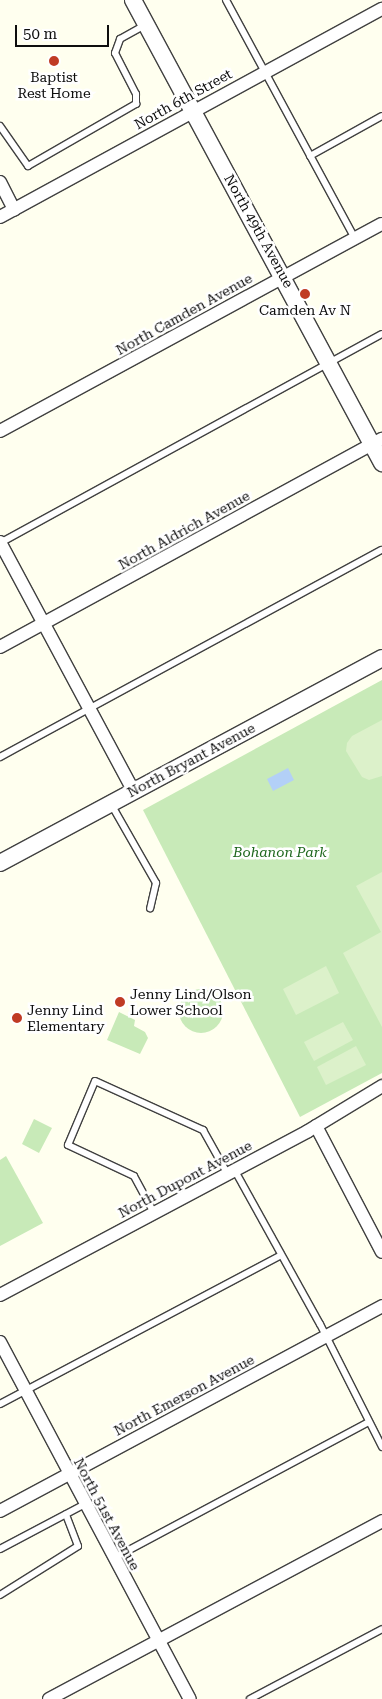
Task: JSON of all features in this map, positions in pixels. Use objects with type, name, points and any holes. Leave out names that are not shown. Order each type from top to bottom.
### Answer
[{"type":"street","name":"North 49th Avenue","points":[[134,0],[330,363],[377,442],[382,463]]},
{"type":"street","name":"North 6th Street","points":[[0,218],[382,9]]},
{"type":"street","points":[[0,182],[14,210]]},
{"type":"street","name":"North Camden Avenue","points":[[0,431],[382,224]]},
{"type":"street","name":"North Aldrich Avenue","points":[[0,647],[377,442]]},
{"type":"street","points":[[0,543],[133,790]]},
{"type":"street","name":"North Bryant Avenue","points":[[0,864],[133,790],[382,658]]},
{"type":"street","name":"North Dupont Avenue","points":[[0,1295],[316,1126],[382,1086]]},
{"type":"street","points":[[316,1126],[382,1252]]},
{"type":"street","name":"North Emerson Avenue","points":[[0,1511],[382,1306]]},
{"type":"street","name":"North 51st Avenue","points":[[0,1342],[113,1558],[190,1699]]},
{"type":"street","points":[[49,1699],[382,1521]]},
{"type":"lane","points":[[226,0],[354,239]]},
{"type":"lane","points":[[0,126],[28,166],[136,104],[136,94],[115,53],[120,39],[147,24]]},
{"type":"lane","points":[[310,156],[382,116]]},
{"type":"lane","points":[[0,543],[382,334]]},
{"type":"lane","points":[[0,757],[382,550]]},
{"type":"lane","points":[[110,803],[156,883],[150,908]]},
{"type":"lane","points":[[154,1213],[134,1176],[68,1145],[95,1081],[203,1130],[230,1171],[279,1256],[324,1336],[382,1447]]},
{"type":"lane","points":[[0,1404],[279,1256]]},
{"type":"lane","points":[[113,1558],[369,1422]]},
{"type":"lane","points":[[0,1549],[85,1504]]},
{"type":"lane","points":[[0,1595],[78,1546],[66,1514]]},
{"type":"lane","points":[[250,1699],[382,1629]]},
{"type":"green space","name":"Bohanon Park","points":[[382,680],[382,1073],[300,1117],[143,810]]},
{"type":"green space","points":[[382,720],[382,776],[369,780],[362,777],[346,751],[347,743],[352,736]]},
{"type":"green space","points":[[382,872],[382,1027],[343,953],[381,932],[356,886]]},
{"type":"green space","points":[[326,966],[339,993],[296,1015],[283,989]]},
{"type":"green space","points":[[201,989],[213,993],[219,999],[223,1011],[219,1023],[213,1029],[201,1033],[189,1029],[183,1023],[179,1011],[183,999],[189,993]]},
{"type":"green space","points":[[119,1012],[135,1020],[134,1026],[145,1032],[148,1038],[140,1054],[107,1040]]},
{"type":"green space","points":[[343,1022],[353,1040],[314,1061],[304,1042]]},
{"type":"green space","points":[[356,1046],[366,1065],[326,1085],[317,1067]]},
{"type":"green space","points":[[34,1119],[52,1128],[39,1153],[22,1144]]},
{"type":"green space","points":[[6,1156],[43,1223],[0,1246],[0,1160]]},
{"type":"water","points":[[288,768],[294,780],[273,791],[267,779]]},
{"type":"place","name":"Baptist Rest Home","points":[[54,61]]},
{"type":"place","name":"Camden Av N","points":[[305,294]]},
{"type":"place","name":"Jenny Lind/Olson Lower School","points":[[120,1002]]},
{"type":"place","name":"Jenny Lind Elementary","points":[[17,1018]]}]
